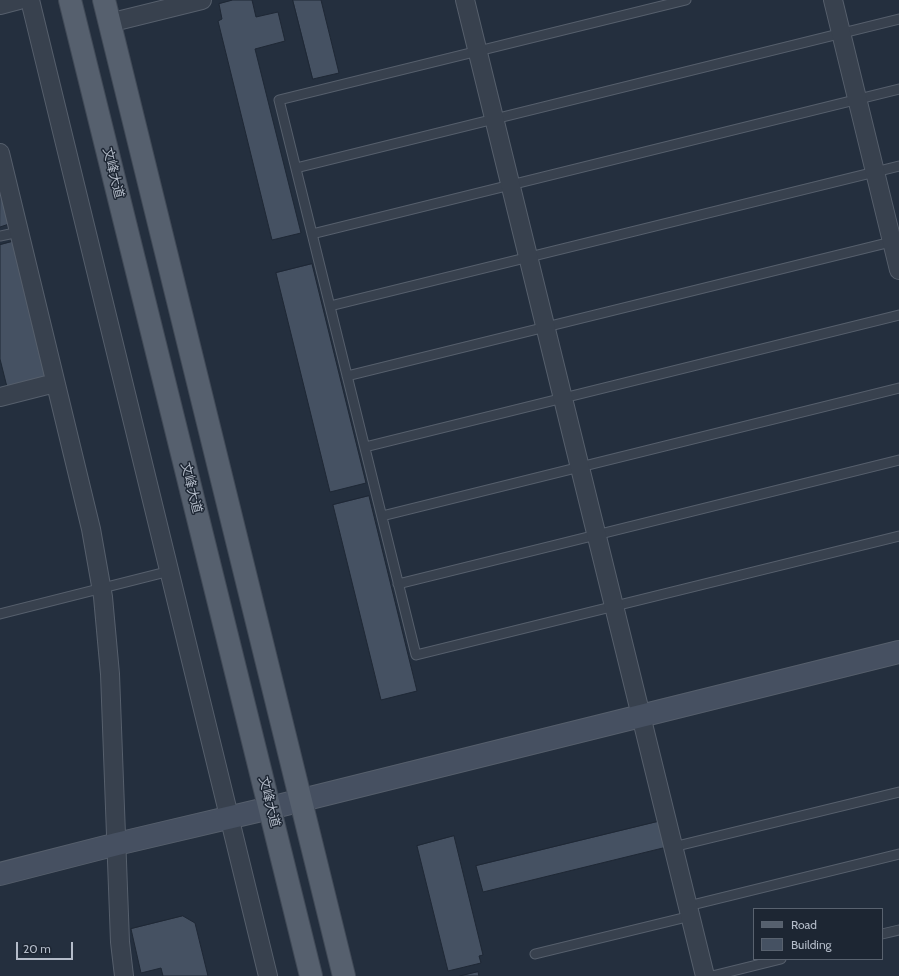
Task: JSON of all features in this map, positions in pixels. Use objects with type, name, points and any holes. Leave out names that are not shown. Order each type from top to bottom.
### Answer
[{"type":"main road","name":"文峰大道","points":[[70,0],[312,976]]},
{"type":"main road","points":[[104,0],[344,976]]},
{"type":"street","points":[[0,5],[19,0]]},
{"type":"street","points":[[30,0],[268,976]]},
{"type":"street","points":[[109,23],[202,0]]},
{"type":"street","points":[[465,0],[705,976]]},
{"type":"street","points":[[833,0],[875,172],[896,241],[899,270]]},
{"type":"street","points":[[0,153],[90,529],[101,589],[110,674],[120,942],[124,976]]},
{"type":"street","points":[[0,397],[56,383]]},
{"type":"street","points":[[0,874],[899,652]]},
{"type":"lane","points":[[686,0],[279,100],[416,655],[899,536]]},
{"type":"lane","points":[[296,168],[899,19]]},
{"type":"lane","points":[[312,234],[899,89]]},
{"type":"lane","points":[[330,306],[899,166]]},
{"type":"lane","points":[[0,236],[19,232]]},
{"type":"lane","points":[[347,376],[896,241]]},
{"type":"lane","points":[[365,447],[899,315]]},
{"type":"lane","points":[[382,516],[899,388]]},
{"type":"lane","points":[[398,584],[899,460]]},
{"type":"lane","points":[[0,614],[170,571]]},
{"type":"lane","points":[[674,847],[899,792]]},
{"type":"lane","points":[[535,954],[899,854]]},
{"type":"lane","points":[[883,934],[899,930]]},
{"type":"lane","points":[[712,976],[777,960]]},
{"type":"building","points":[[233,0],[252,0],[256,17],[278,12],[285,41],[255,49],[301,233],[272,240],[218,21],[222,19],[219,4]]},
{"type":"building","points":[[293,0],[321,0],[339,73],[313,79]]},
{"type":"building","points":[[0,189],[9,224],[0,227]]},
{"type":"building","points":[[15,241],[48,377],[7,387],[0,359],[0,245]]},
{"type":"building","points":[[312,264],[366,483],[330,492],[276,273]]},
{"type":"building","points":[[369,496],[417,691],[381,700],[333,505]]},
{"type":"building","points":[[661,821],[667,847],[483,892],[476,866]]},
{"type":"building","points":[[454,836],[483,955],[479,956],[481,963],[448,971],[417,846]]},
{"type":"building","points":[[183,916],[195,923],[208,976],[163,976],[161,968],[141,973],[131,929]]},
{"type":"building","points":[[478,972],[479,976],[460,976]]}]
